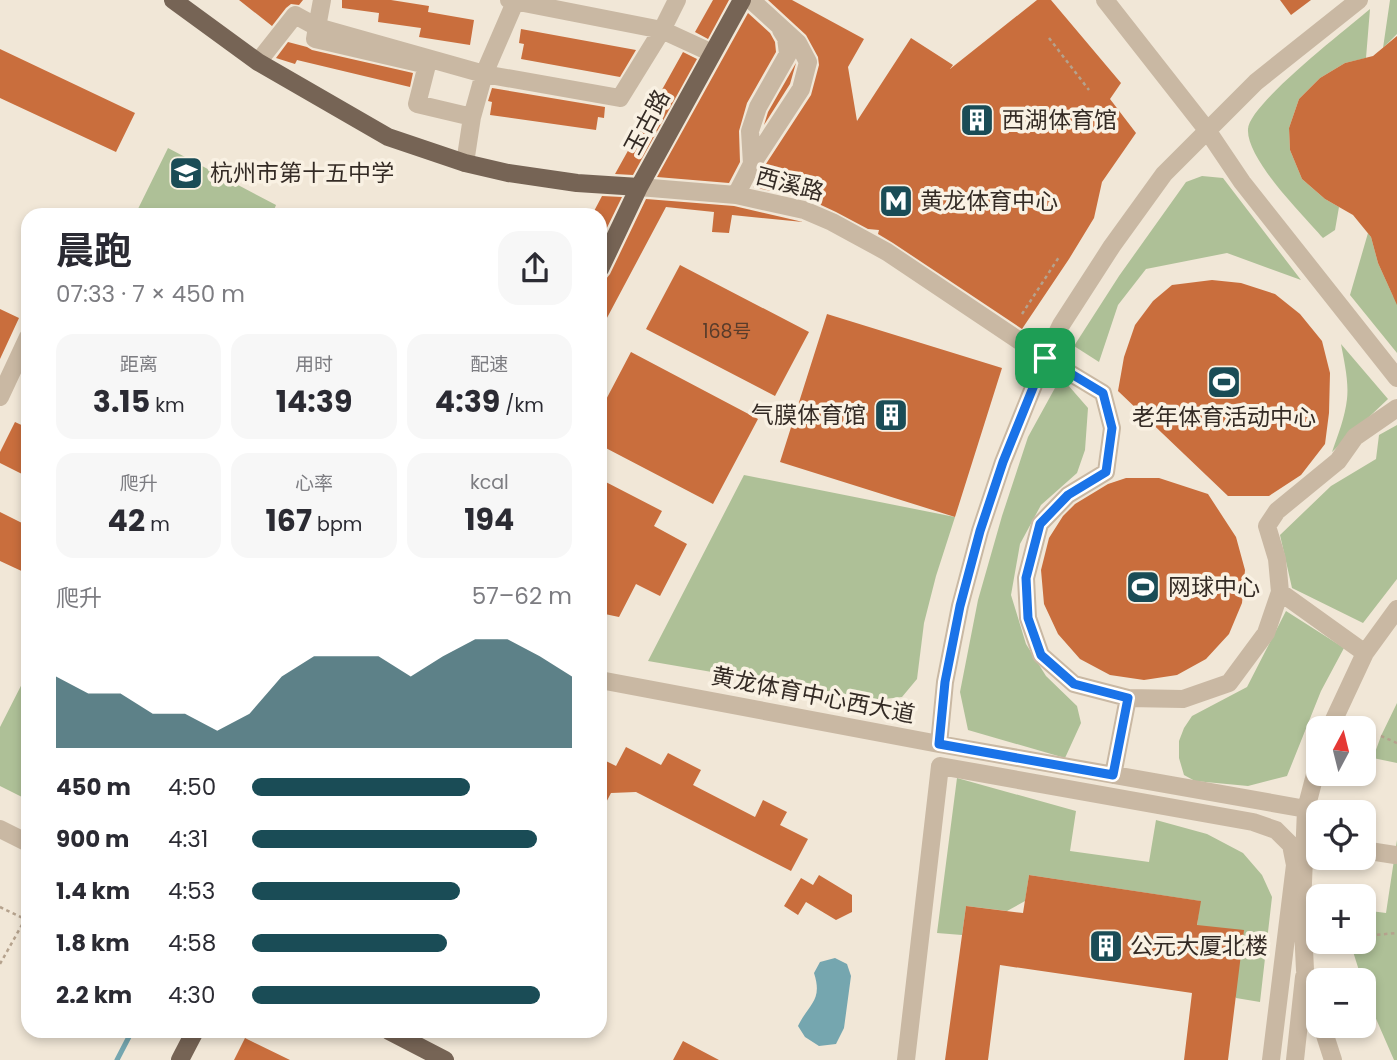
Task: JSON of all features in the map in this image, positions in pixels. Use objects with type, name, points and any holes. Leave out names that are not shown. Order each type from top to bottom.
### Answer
[{"type":"main road","name":"西溪路","points":[[173,0],[258,62],[388,137],[465,163],[509,173],[577,183],[639,187]]},
{"type":"main road","name":"玉古路","points":[[607,254],[639,187],[742,0]]},
{"type":"main road","points":[[180,1060],[191,1038]]},
{"type":"main road","points":[[403,1038],[445,1060]]},
{"type":"street","points":[[323,0],[315,38],[427,65],[417,104],[472,117]]},
{"type":"street","points":[[509,0],[662,30],[712,53]]},
{"type":"street","points":[[465,163],[472,117],[484,74],[515,0]]},
{"type":"street","points":[[258,62],[295,15],[317,27],[484,74],[620,98],[662,30],[677,0]]},
{"type":"street","points":[[736,195],[752,164],[801,89],[808,62],[797,43],[751,0]]},
{"type":"street","points":[[1105,0],[1207,130],[1242,182],[1397,379]]},
{"type":"street","points":[[939,744],[945,682],[973,556],[1003,462],[1061,325],[1112,246],[1164,174],[1256,82],[1359,0]]},
{"type":"street","points":[[752,164],[750,131],[758,107],[788,54],[786,38],[778,24]]},
{"type":"street","name":"西溪路","points":[[639,187],[736,195],[804,209],[887,252],[1045,358],[1103,393],[1112,428],[1106,472],[1068,495],[1040,524],[1026,578],[1028,618],[1041,655],[1074,684],[1128,698]]},
{"type":"street","points":[[0,397],[21,352]]},
{"type":"street","points":[[1113,775],[1128,698],[1183,699],[1229,683],[1266,633],[1280,592],[1277,559],[1267,526],[1278,511],[1338,461],[1355,438],[1397,408]]},
{"type":"street","points":[[1280,592],[1365,653]]},
{"type":"street","points":[[1336,716],[1365,653],[1397,610]]},
{"type":"street","name":"黄龙体育中心西大道","points":[[607,681],[939,744],[1306,808]]},
{"type":"street","points":[[906,1060],[940,766],[1253,822],[1276,830],[1291,845],[1295,865],[1271,1060]]},
{"type":"street","points":[[0,829],[21,840]]},
{"type":"street","points":[[0,840],[21,850]]},
{"type":"street","points":[[1376,852],[1395,855]]},
{"type":"street","points":[[1294,1060],[1305,970],[1302,907],[1307,870]]},
{"type":"street","points":[[1326,1038],[1332,1060]]},
{"type":"path","points":[[1049,38],[1089,90]]},
{"type":"path","points":[[1022,314],[1059,257]]},
{"type":"path","points":[[1381,736],[1397,743]]},
{"type":"path","points":[[0,907],[21,917]]},
{"type":"path","points":[[0,964],[21,926]]},
{"type":"path","points":[[1376,935],[1397,933]]},
{"type":"green space","points":[[1390,0],[1397,0],[1397,34],[1383,48]]},
{"type":"green space","points":[[1370,9],[1366,58],[1345,63],[1320,78],[1299,99],[1289,128],[1290,150],[1302,179],[1339,207],[1335,230],[1323,238],[1266,171],[1250,141],[1248,129],[1264,102],[1281,85]]},
{"type":"green space","points":[[168,148],[276,205],[275,208],[138,208]]},
{"type":"green space","points":[[1202,176],[1223,178],[1301,280],[1227,253],[1146,269],[1118,305],[1099,362],[1074,346],[1119,276],[1186,182]]},
{"type":"green space","points":[[1368,233],[1378,263],[1393,296],[1397,299],[1397,353],[1350,295]]},
{"type":"green space","points":[[1341,344],[1388,399],[1332,452],[1347,399],[1347,378]]},
{"type":"green space","points":[[1061,377],[1088,408],[1085,450],[1077,473],[1041,505],[1020,544],[1011,595],[1026,644],[1046,676],[1077,706],[1081,723],[1065,758],[968,730],[960,692],[978,600],[1002,516],[1028,437]]},
{"type":"green space","points":[[1397,425],[1397,579],[1363,623],[1292,588],[1280,535],[1331,486],[1376,459],[1379,435]]},
{"type":"green space","points":[[744,475],[955,517],[924,623],[917,679],[902,697],[875,700],[648,661]]},
{"type":"green space","points":[[1286,611],[1344,648],[1311,716],[1306,716],[1306,728],[1287,776],[1248,786],[1195,781],[1184,775],[1179,758],[1179,741],[1192,716],[1247,687]]},
{"type":"green space","points":[[21,686],[21,796],[0,786],[0,727]]},
{"type":"green space","points":[[1397,703],[1397,763],[1376,759],[1381,736]]},
{"type":"green space","points":[[957,778],[1076,811],[1070,851],[1149,862],[1156,820],[1207,834],[1243,853],[1262,875],[1272,897],[1260,1002],[1236,998],[1197,926],[1200,901],[1029,875],[1025,901],[1007,911],[966,906],[962,935],[937,933]]},
{"type":"green space","points":[[1397,840],[1397,1060],[1394,1060],[1376,1019],[1376,968],[1358,968],[1354,954],[1376,954],[1376,912],[1386,913]]},
{"type":"water","points":[[835,958],[847,964],[851,976],[844,1028],[836,1044],[819,1046],[805,1037],[798,1026],[816,996],[814,973],[820,962]]},
{"type":"building","points":[[239,0],[303,0],[299,5],[291,4],[286,8],[272,26]]},
{"type":"building","points":[[342,0],[391,0],[429,6],[428,12],[474,20],[470,45],[419,37],[421,28],[378,22],[379,13],[342,8]]},
{"type":"building","points":[[713,0],[729,0],[708,39],[695,32]]},
{"type":"building","points":[[768,0],[792,0],[864,39],[848,67],[857,121],[911,38],[953,65],[950,69],[1037,0],[1051,0],[1121,83],[1110,99],[1136,133],[1102,182],[1094,218],[1022,329],[878,234],[879,230],[868,229],[808,199],[753,187],[811,95],[819,65],[818,57],[806,35]]},
{"type":"building","points":[[1280,0],[1311,0],[1291,15]]},
{"type":"building","points":[[748,13],[770,33],[776,52],[747,103],[739,131],[740,162],[729,183],[657,177]]},
{"type":"building","points":[[521,29],[636,50],[620,77],[521,59],[524,44],[519,43]]},
{"type":"building","points":[[1397,36],[1397,305],[1378,263],[1371,237],[1353,215],[1325,199],[1302,179],[1290,150],[1289,128],[1299,99],[1320,78],[1345,63],[1373,56]]},
{"type":"building","points":[[288,42],[413,73],[410,87],[297,60],[295,64],[276,58]]},
{"type":"building","points":[[0,49],[135,113],[116,152],[0,98]]},
{"type":"building","points":[[683,52],[697,59],[633,175],[615,174]]},
{"type":"building","points":[[796,63],[790,84],[764,125],[768,112]]},
{"type":"building","points":[[492,88],[605,107],[604,118],[598,117],[596,130],[490,115],[492,102],[488,101]]},
{"type":"building","points":[[602,196],[622,197],[607,228],[607,208],[596,208]]},
{"type":"building","points":[[646,199],[734,206],[803,222],[732,215],[729,233],[712,232],[714,212],[666,207],[607,318],[607,278]]},
{"type":"building","points":[[680,265],[809,332],[775,396],[646,329]]},
{"type":"building","name":"老年体育活动中心","points":[[1212,280],[1241,283],[1275,294],[1300,314],[1322,341],[1330,373],[1325,444],[1301,475],[1269,496],[1228,496],[1118,391],[1124,357],[1135,325],[1153,301],[1172,285]]},
{"type":"building","points":[[0,309],[19,318],[0,359]]},
{"type":"building","name":"气膜体育馆","points":[[827,314],[1002,368],[955,517],[780,462]]},
{"type":"building","points":[[631,352],[758,419],[713,504],[607,449],[607,398]]},
{"type":"building","points":[[15,422],[21,425],[21,474],[0,463],[0,452]]},
{"type":"building","name":"网球中心","points":[[1126,478],[1159,478],[1208,494],[1236,537],[1245,570],[1242,603],[1229,634],[1206,659],[1177,675],[1144,680],[1110,675],[1080,659],[1058,634],[1044,604],[1041,570],[1049,538],[1063,516],[1075,504],[1108,484]]},
{"type":"building","points":[[607,483],[662,511],[654,526],[687,544],[660,596],[636,584],[619,617],[607,614]]},
{"type":"building","points":[[0,512],[21,522],[21,571],[0,561]]},
{"type":"building","points":[[626,747],[661,765],[668,753],[701,770],[693,785],[755,817],[763,800],[787,812],[780,825],[808,839],[791,871],[636,792],[611,793],[607,801],[607,762],[616,766]]},
{"type":"building","points":[[819,875],[852,895],[852,912],[836,920],[806,902],[798,915],[784,906],[801,878],[813,885]]},
{"type":"building","points":[[1029,875],[1201,901],[1197,925],[1244,930],[1228,1060],[1184,1060],[1192,993],[1000,965],[988,1060],[945,1060],[966,906],[1023,913]]},
{"type":"building","points":[[245,1038],[290,1060],[234,1060]]},
{"type":"building","points":[[683,1041],[719,1060],[673,1060]]},
{"type":"waterway","points":[[117,1060],[128,1038]]},
{"type":"place","name":"西湖体育馆","points":[[977,120]]},
{"type":"place","name":"杭州市第十五中学","points":[[186,173]]},
{"type":"place","name":"黄龙体育中心","points":[[896,201]]},
{"type":"place","name":"老年体育活动中心","points":[[1224,382]]},
{"type":"place","name":"气膜体育馆","points":[[891,415]]},
{"type":"place","name":"网球中心","points":[[1143,587]]},
{"type":"place","name":"公元大厦北楼","points":[[1106,946]]},
{"type":"route","points":[[1045,358],[1103,393],[1112,428],[1106,472],[1068,495],[1040,524],[1026,578],[1028,618],[1041,655],[1074,684],[1128,698],[1113,775],[939,744],[945,682],[960,606],[980,531],[1003,462],[1045,358]]}]
